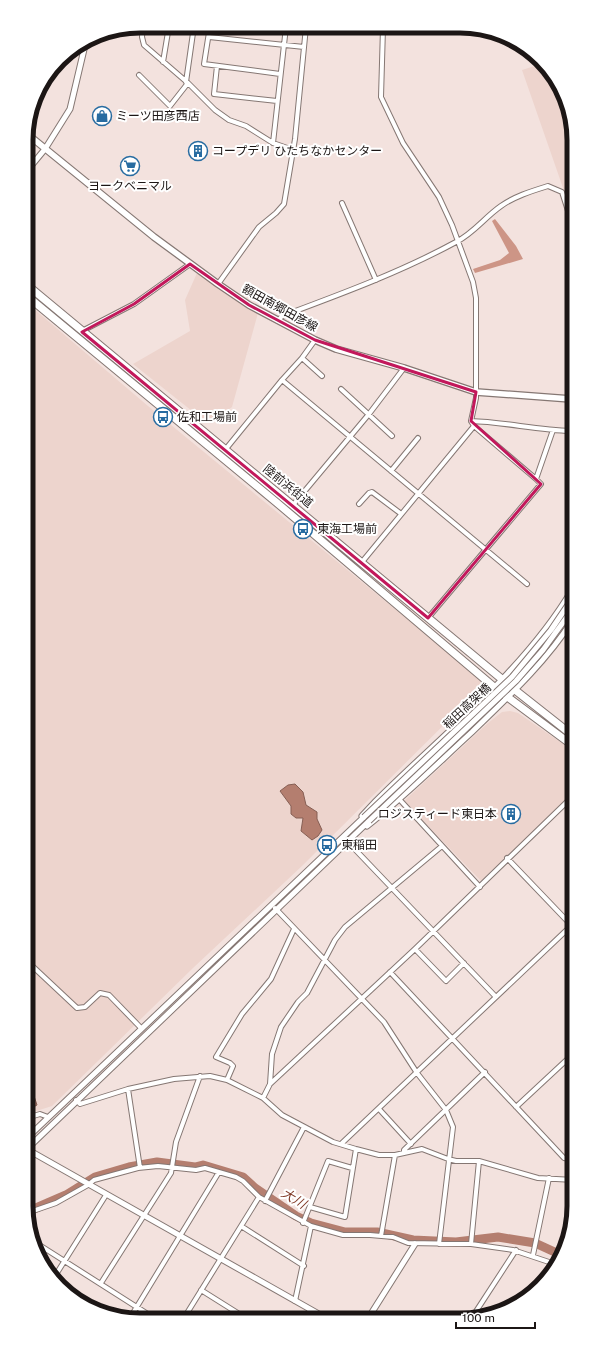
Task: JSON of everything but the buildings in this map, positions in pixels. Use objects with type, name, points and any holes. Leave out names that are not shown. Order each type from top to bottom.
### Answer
[{"type":"highway","name":"陸前浜街道","points":[[33,290],[515,690],[567,731]]},
{"type":"highway","name":"陸前浜街道","points":[[33,301],[276,502],[494,687],[567,741]]},
{"type":"main road","name":"額田南郷田彦線","points":[[33,139],[154,237],[218,284],[278,321],[315,340],[336,349],[404,368],[476,392],[567,399]]},
{"type":"street","points":[[142,33],[144,45],[187,82],[215,110],[229,120],[246,126],[273,143],[293,150]]},
{"type":"street","points":[[163,62],[168,33]]},
{"type":"street","points":[[139,75],[170,106],[187,82],[193,33]]},
{"type":"street","points":[[209,33],[204,64],[280,74]]},
{"type":"street","points":[[273,143],[285,33]]},
{"type":"street","points":[[218,284],[259,227],[276,213],[284,204],[293,150],[305,33]]},
{"type":"street","points":[[383,33],[382,100],[403,143],[439,197],[473,282],[476,298],[476,392],[471,421],[474,426],[541,484],[428,618]]},
{"type":"street","points":[[209,37],[304,47]]},
{"type":"street","points":[[33,164],[45,150],[70,109],[84,48]]},
{"type":"street","points":[[217,66],[214,94],[277,101]]},
{"type":"street","points":[[278,321],[282,316],[376,280],[457,242],[481,225],[500,206],[512,199],[548,186],[562,192],[567,208]]},
{"type":"street","points":[[342,203],[376,280]]},
{"type":"street","points":[[82,332],[134,304],[190,264]]},
{"type":"street","points":[[225,450],[282,380],[302,358],[315,340]]},
{"type":"street","points":[[302,358],[322,376]]},
{"type":"street","points":[[293,505],[369,414],[404,368]]},
{"type":"street","points":[[282,380],[527,584]]},
{"type":"street","points":[[340,389],[392,436]]},
{"type":"street","points":[[471,421],[491,421],[567,431]]},
{"type":"street","points":[[362,562],[400,513],[474,426]]},
{"type":"street","points":[[536,479],[553,430]]},
{"type":"street","points":[[391,471],[418,438]]},
{"type":"street","points":[[359,504],[369,492],[372,492],[400,513]]},
{"type":"street","points":[[33,1132],[342,838],[376,801],[502,679],[549,624],[567,597]]},
{"type":"street","name":"稲田高架橋","points":[[342,838],[512,677],[551,630],[567,606]]},
{"type":"street","name":"稲田高架橋","points":[[348,841],[516,681],[543,650],[567,617]]},
{"type":"street","points":[[33,1143],[76,1100],[348,841],[400,800],[508,697],[549,651],[567,628]]},
{"type":"street","points":[[400,800],[480,887]]},
{"type":"street","points":[[263,1098],[270,1084],[415,949],[480,887],[507,858],[567,802]]},
{"type":"street","points":[[348,841],[496,997]]},
{"type":"street","points":[[270,1084],[272,1054],[275,1041],[281,1027],[298,1002],[307,993],[335,940],[345,927],[391,887],[442,846]]},
{"type":"street","points":[[507,858],[567,921]]},
{"type":"street","points":[[272,903],[294,929],[360,999],[384,1022],[417,1073],[446,1110],[453,1127],[439,1244]]},
{"type":"street","points":[[228,1080],[233,1066],[230,1063],[216,1057],[242,1014],[271,979],[294,929]]},
{"type":"street","points":[[341,1144],[567,931]]},
{"type":"street","points":[[415,949],[446,981],[464,963]]},
{"type":"street","points":[[33,967],[77,1008],[85,1007],[100,993],[109,995],[141,1028]]},
{"type":"street","points":[[390,972],[564,1158],[567,1159]]},
{"type":"street","points":[[516,1107],[567,1060]]},
{"type":"street","points":[[404,1152],[404,1150],[485,1072]]},
{"type":"street","points":[[76,1100],[80,1104],[128,1088],[200,1076],[210,1076],[228,1080],[263,1098],[282,1115],[304,1127],[341,1144],[356,1149],[379,1155],[394,1155],[422,1149],[456,1161],[479,1161],[538,1178],[567,1179]]},
{"type":"street","points":[[101,1284],[171,1173],[176,1142],[200,1076]]},
{"type":"street","points":[[128,1088],[140,1168]]},
{"type":"street","points":[[379,1109],[411,1144]]},
{"type":"street","points":[[33,1116],[40,1114],[48,1117]]},
{"type":"street","points":[[265,1201],[304,1127]]},
{"type":"street","points":[[310,1207],[345,1217],[356,1149]]},
{"type":"street","points":[[33,1153],[316,1313]]},
{"type":"street","points":[[381,1236],[394,1155]]},
{"type":"street","points":[[303,1223],[328,1161],[352,1168]]},
{"type":"street","points":[[471,1244],[479,1161]]},
{"type":"street","points":[[33,1211],[56,1203],[94,1180],[140,1168],[158,1166],[196,1170],[205,1168],[243,1181],[265,1201],[311,1226],[343,1234],[381,1236],[415,1244],[471,1244],[516,1250],[552,1262]]},
{"type":"street","points":[[133,1312],[219,1172]]},
{"type":"street","points":[[534,1255],[549,1178]]},
{"type":"street","points":[[57,1273],[106,1195]]},
{"type":"street","points":[[187,1313],[259,1197]]},
{"type":"street","points":[[241,1226],[304,1266]]},
{"type":"street","points":[[295,1301],[304,1266],[311,1226]]},
{"type":"street","points":[[372,1313],[415,1244]]},
{"type":"street","points":[[41,1246],[146,1313]]},
{"type":"street","points":[[476,1312],[516,1250]]},
{"type":"street","points":[[201,1290],[238,1313]]},
{"type":"highlighted area","points":[[190,264],[249,305],[315,340],[476,392],[471,421],[541,484],[428,618],[82,332],[134,304]]},
{"type":"shaded area","points":[[537,65],[553,86],[559,99],[566,126],[567,199],[522,70]]},
{"type":"shaded area","points":[[495,219],[516,246],[523,259],[475,273],[473,269],[500,260],[509,253],[492,221]]},
{"type":"shaded area","points":[[197,273],[258,313],[232,407],[216,419],[202,419],[133,364],[190,331],[185,300]]},
{"type":"shaded area","points":[[33,308],[148,406],[480,679],[480,689],[302,866],[193,968],[52,1106],[33,1112]]},
{"type":"shaded area","name":"ロジスティード東日本","points":[[510,711],[518,713],[567,747],[567,799],[481,881],[404,801],[488,723],[502,712]]},
{"type":"shaded area","points":[[295,784],[303,792],[306,805],[317,812],[317,819],[322,830],[318,836],[312,840],[301,831],[303,818],[296,818],[291,814],[291,806],[280,791],[288,785]]},
{"type":"shaded area","points":[[33,1096],[37,1105],[33,1107]]},
{"type":"waterway","name":"大川","points":[[36,1208],[66,1195],[95,1177],[129,1167],[157,1162],[195,1167],[203,1165],[243,1177],[255,1188],[296,1216],[311,1223],[345,1232],[377,1232],[413,1240],[456,1242],[498,1237],[535,1243],[556,1253]]},
{"type":"place","name":"ミーツ田彦西店","points":[[102,116]]},
{"type":"place","name":"コープデリ ひたちなかセンター","points":[[198,151]]},
{"type":"place","name":"ヨークベニマル","points":[[130,166]]},
{"type":"place","name":"佐和工場前","points":[[163,417]]},
{"type":"place","name":"東海工場前","points":[[303,529]]},
{"type":"place","name":"ロジスティード東日本","points":[[511,814]]},
{"type":"place","name":"東稲田","points":[[327,845]]}]
